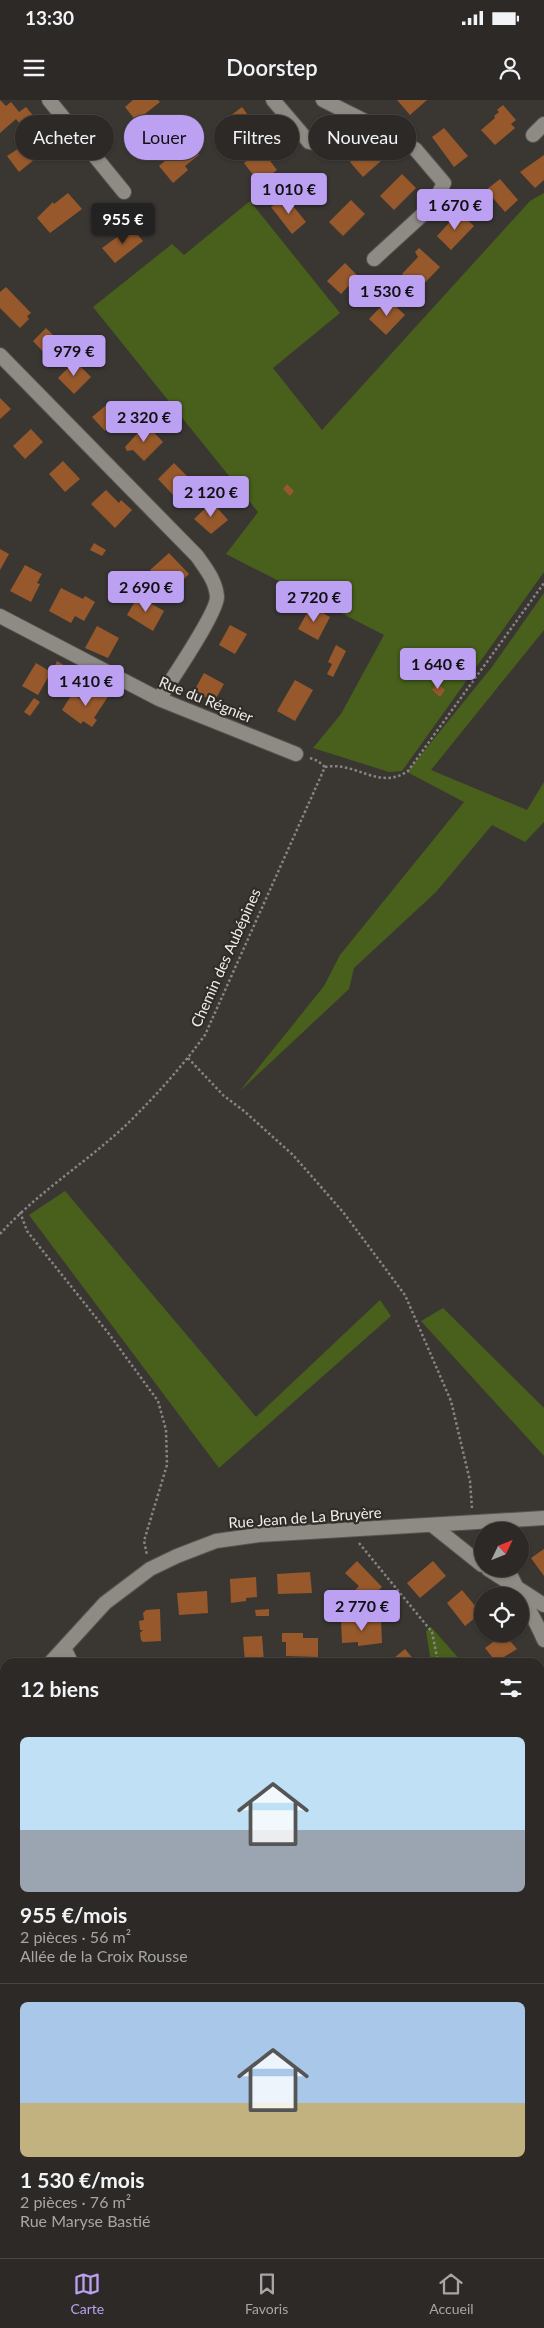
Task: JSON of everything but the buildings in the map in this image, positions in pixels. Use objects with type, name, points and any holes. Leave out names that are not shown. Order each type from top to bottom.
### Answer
[{"type":"street","points":[[49,100],[124,192]]},
{"type":"street","points":[[273,100],[309,142]]},
{"type":"street","points":[[324,100],[352,115]]},
{"type":"street","points":[[533,135],[544,124]]},
{"type":"street","points":[[374,260],[433,205],[444,183],[416,150]]},
{"type":"street","points":[[0,356],[197,556],[212,578],[217,599],[207,621],[159,699]]},
{"type":"street","name":"Rue du Régnier","points":[[0,616],[159,699],[296,754]]},
{"type":"street","name":"Rue Jean de La Bruyère","points":[[518,1522],[544,1518]]},
{"type":"street","name":"Rue Jean de La Bruyère","points":[[55,1658],[105,1603],[150,1569],[176,1556],[216,1541],[259,1535],[473,1523]]},
{"type":"street","points":[[432,1525],[474,1559]]},
{"type":"street","points":[[504,1578],[544,1605]]},
{"type":"street","points":[[512,1578],[542,1632]]},
{"type":"street","points":[[64,1648],[70,1658]]},
{"type":"path","points":[[296,754],[318,761],[325,767],[337,765],[385,779],[398,778],[408,770],[544,582]]},
{"type":"path","name":"Chemin des Aubépines","points":[[0,1234],[20,1212],[123,1127],[188,1058],[205,1035],[325,767]]},
{"type":"path","points":[[188,1058],[224,1096],[244,1111],[293,1155],[343,1212],[405,1295],[451,1401],[470,1481],[473,1523]]},
{"type":"path","points":[[20,1212],[27,1231],[109,1334],[158,1401],[166,1430],[167,1465],[144,1541],[150,1569]]},
{"type":"path","points":[[349,1531],[432,1632],[437,1658]]},
{"type":"green space","points":[[544,193],[544,572],[402,771],[389,772],[313,748],[341,714],[384,635],[226,554],[258,512],[93,307],[172,244],[184,255],[250,201],[340,313],[273,368],[322,430],[530,201]]},
{"type":"green space","points":[[544,593],[544,630],[431,770],[527,810],[544,782],[544,822],[525,842],[492,825],[436,892],[354,968],[349,989],[239,1092],[324,986],[340,955],[464,802],[407,772],[492,667]]},
{"type":"green space","points":[[65,1191],[256,1417],[380,1300],[391,1316],[219,1468],[29,1215]]},
{"type":"green space","points":[[443,1308],[544,1408],[544,1456],[421,1321]]},
{"type":"green space","points":[[431,1627],[458,1658],[430,1658],[426,1631]]}]
